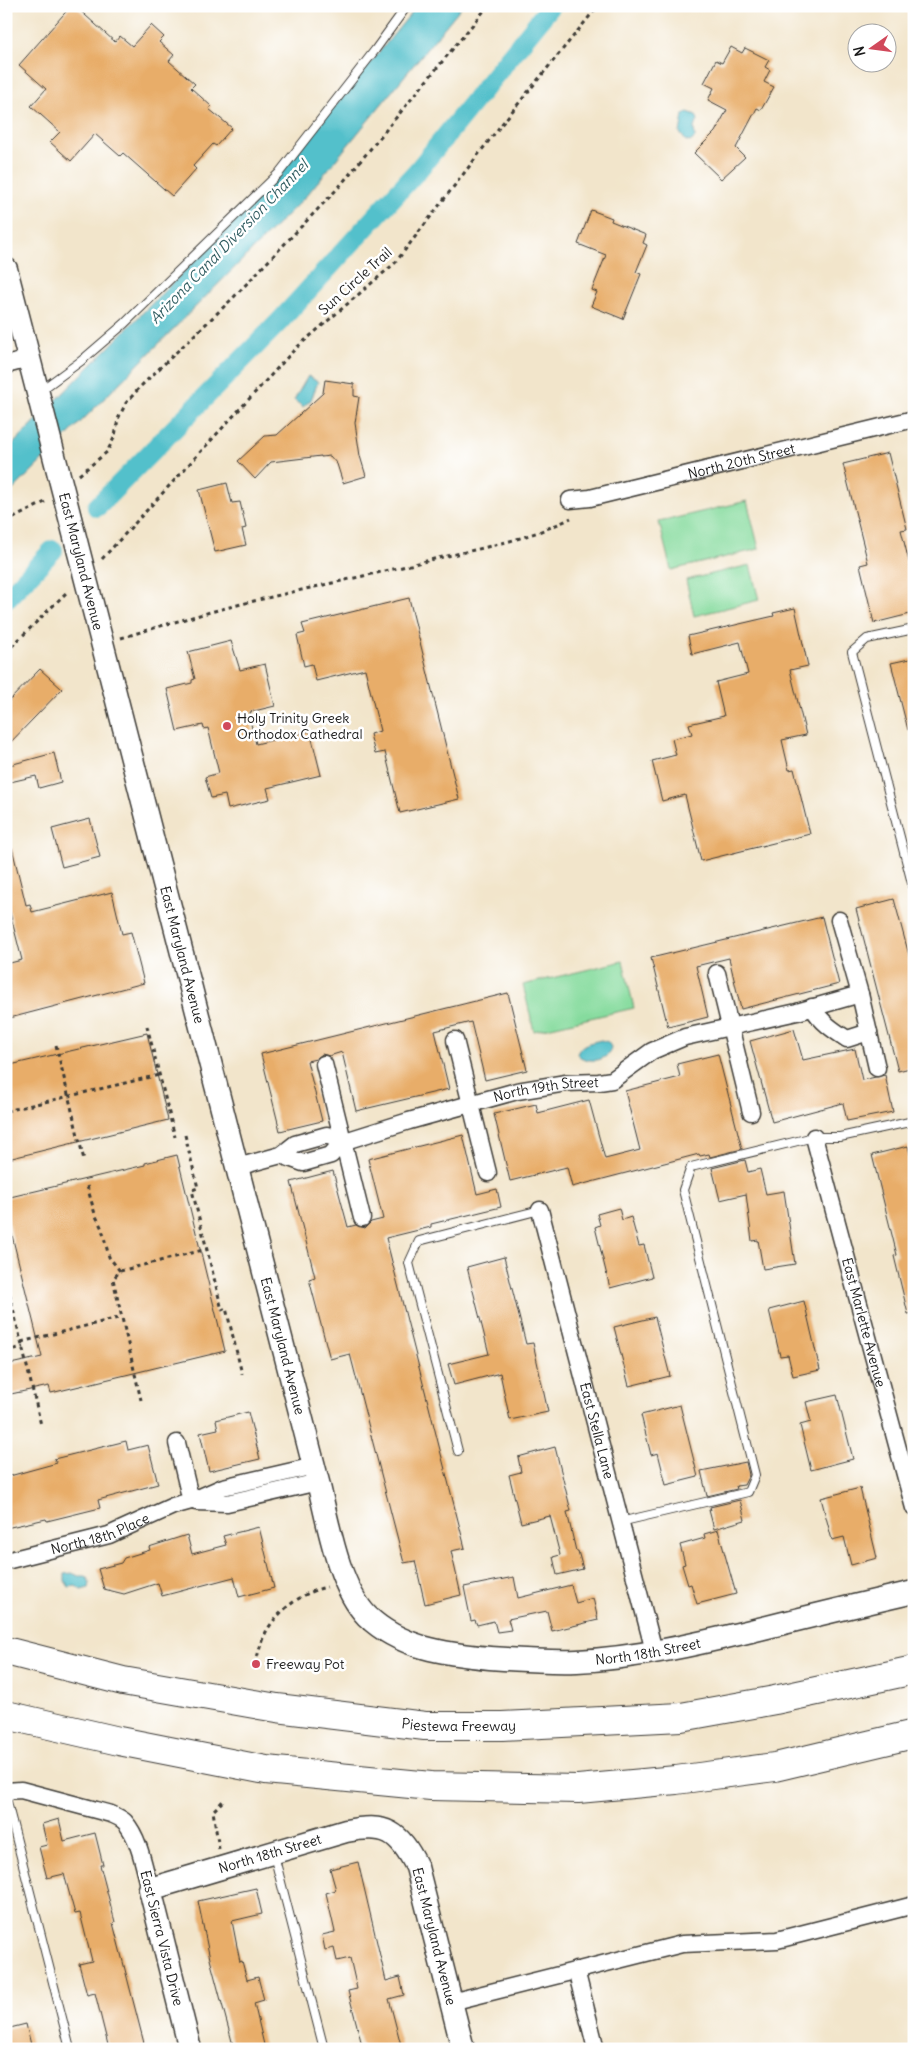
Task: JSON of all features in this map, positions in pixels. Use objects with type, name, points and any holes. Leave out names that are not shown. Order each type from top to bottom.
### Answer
[{"type":"highway","name":"Piestewa Freeway","points":[[6,1651],[123,1680],[258,1705],[425,1726],[502,1726],[681,1717],[775,1700],[914,1670]]},
{"type":"highway","points":[[6,1715],[119,1741],[266,1770],[431,1786],[578,1789],[676,1780],[775,1767],[914,1734]]},
{"type":"street","name":"East Maryland Avenue","points":[[6,269],[340,1566],[355,1600],[367,1616],[381,1627]]},
{"type":"street","points":[[6,365],[29,359]]},
{"type":"street","name":"North 20th Street","points":[[570,500],[590,498],[914,419]]},
{"type":"street","points":[[839,920],[860,994],[877,1068]]},
{"type":"street","points":[[717,973],[751,1112]]},
{"type":"street","name":"North 19th Street","points":[[237,1167],[281,1155],[295,1144],[327,1135],[342,1142],[516,1091],[566,1083],[612,1080],[652,1051],[685,1037],[860,994]]},
{"type":"street","points":[[812,1007],[818,1017],[831,1029],[847,1039],[869,1032]]},
{"type":"street","points":[[455,1040],[488,1173]]},
{"type":"street","points":[[324,1064],[362,1218]]},
{"type":"street","name":"East Marlette Avenue","points":[[814,1136],[908,1460],[914,1508]]},
{"type":"street","name":"East Stella Lane","points":[[540,1210],[654,1651]]},
{"type":"street","points":[[177,1443],[191,1501]]},
{"type":"street","name":"North 18th Place","points":[[6,1561],[109,1535],[173,1506],[191,1501],[223,1487],[316,1474]]},
{"type":"street","name":"North 18th Place","points":[[191,1501],[227,1503],[316,1474]]},
{"type":"street","name":"North 18th Street","points":[[381,1627],[411,1644],[466,1656],[542,1661],[576,1661],[605,1659],[689,1646],[914,1592]]},
{"type":"street","name":"East Sierra Vista Drive","points":[[6,1791],[21,1790],[111,1814],[124,1820],[139,1850],[190,2049]]},
{"type":"street","name":"North 18th Street","points":[[150,1889],[346,1831],[367,1827],[391,1832]]},
{"type":"street","name":"East Maryland Avenue","points":[[391,1832],[407,1847],[417,1867],[463,2049]]},
{"type":"street","points":[[451,2002],[682,1944],[777,1940],[914,1905]]},
{"type":"street","points":[[576,1970],[596,2049]]},
{"type":"lane","points":[[40,402],[81,361],[124,324],[279,173],[407,6]]},
{"type":"lane","points":[[914,630],[867,639],[852,652],[914,891]]},
{"type":"lane","points":[[620,1522],[748,1492],[755,1475],[683,1190],[691,1167],[814,1136],[840,1137],[914,1121]]},
{"type":"lane","points":[[458,1451],[409,1263],[419,1241],[540,1210]]},
{"type":"lane","points":[[6,1798],[70,2049]]},
{"type":"lane","points":[[274,1853],[324,2049]]},
{"type":"path","points":[[6,522],[64,496],[107,452],[115,436],[118,419],[126,403],[141,386],[233,298],[332,194],[488,6]]},
{"type":"path","name":"Sun Circle Trail","points":[[106,554],[295,349],[395,263],[458,178],[598,6]]},
{"type":"path","points":[[102,644],[198,615],[514,539],[553,527],[577,515],[590,498]]},
{"type":"path","points":[[6,652],[65,593]]},
{"type":"path","points":[[147,1026],[175,1137]]},
{"type":"path","points":[[56,1045],[84,1160]]},
{"type":"path","points":[[6,1111],[159,1075]]},
{"type":"path","points":[[185,1135],[198,1188],[192,1190],[222,1310],[226,1308],[242,1374]]},
{"type":"path","points":[[87,1186],[95,1214],[102,1228],[109,1257],[120,1271]]},
{"type":"path","points":[[141,1400],[113,1279],[120,1271],[207,1249]]},
{"type":"path","points":[[6,1279],[41,1425]]},
{"type":"path","points":[[21,1342],[122,1317]]},
{"type":"path","points":[[6,1351],[22,1347]]},
{"type":"path","points":[[257,1657],[264,1635],[276,1617],[301,1597],[323,1588],[347,1584]]},
{"type":"path","points":[[224,1800],[213,1811],[218,1847],[224,1868]]},
{"type":"green space","points":[[747,501],[759,549],[671,570],[659,522]]},
{"type":"green space","points":[[750,565],[759,600],[694,616],[686,580]]},
{"type":"green space","points":[[623,961],[634,1008],[534,1031],[523,985]]},
{"type":"water","name":"Arizona Canal Diversion Channel","points":[[417,6],[462,6],[307,195],[6,497],[6,451],[275,179]]},
{"type":"water","points":[[688,112],[696,115],[698,120],[694,127],[695,138],[690,142],[686,141],[680,133],[683,115]]},
{"type":"water","points":[[308,376],[318,382],[311,400],[303,407],[294,400]]},
{"type":"water","points":[[601,1040],[608,1042],[611,1047],[610,1052],[606,1056],[597,1060],[591,1060],[577,1054],[583,1046]]},
{"type":"water","points":[[72,1573],[86,1576],[90,1583],[89,1588],[81,1590],[76,1586],[69,1587],[65,1581],[65,1574]]},
{"type":"building","points":[[71,6],[75,6],[115,42],[120,36],[132,46],[151,25],[164,37],[159,42],[174,55],[169,61],[195,84],[191,88],[211,106],[209,109],[232,128],[216,146],[213,144],[193,166],[196,169],[172,196],[123,153],[120,156],[95,134],[71,161],[50,142],[60,132],[31,106],[46,89],[19,65]]},
{"type":"building","points":[[731,47],[742,53],[745,48],[769,60],[765,67],[770,70],[764,82],[774,87],[761,110],[757,108],[736,148],[745,157],[721,179],[694,153],[715,132],[727,110],[708,100],[714,88],[704,83],[716,60],[722,63]]},
{"type":"building","points":[[591,210],[612,218],[611,221],[646,235],[643,243],[647,245],[636,272],[641,274],[623,319],[591,306],[597,292],[592,290],[606,255],[578,244]]},
{"type":"building","points":[[325,380],[354,384],[354,396],[359,397],[355,423],[360,456],[366,476],[343,483],[337,464],[330,456],[321,456],[271,462],[255,479],[238,461],[265,436],[277,435],[323,393]]},
{"type":"building","points":[[888,453],[907,529],[901,530],[914,581],[914,613],[874,623],[860,565],[868,563],[843,464]]},
{"type":"building","points":[[227,483],[232,503],[240,502],[246,528],[242,529],[246,545],[215,552],[199,490]]},
{"type":"building","points":[[409,598],[459,799],[400,813],[385,752],[375,754],[370,734],[380,731],[365,669],[316,681],[312,664],[304,666],[297,635],[305,633],[302,624]]},
{"type":"building","points":[[795,608],[808,666],[790,670],[806,735],[782,740],[789,770],[794,769],[810,834],[701,861],[685,795],[662,801],[652,761],[676,755],[672,739],[692,734],[689,724],[724,716],[716,682],[748,674],[740,642],[692,654],[688,636],[774,616],[773,613]]},
{"type":"building","name":"Holy Trinity Greek Orthodox Cathedral","points":[[231,641],[240,670],[265,664],[275,706],[250,712],[251,716],[249,716],[256,744],[310,731],[321,775],[267,788],[270,799],[228,809],[225,795],[211,798],[205,777],[219,773],[208,728],[204,729],[203,725],[177,731],[167,689],[192,683],[192,680],[195,679],[188,652]]},
{"type":"building","points":[[914,658],[914,730],[908,730],[891,663]]},
{"type":"building","points":[[40,669],[62,689],[6,747],[6,704]]},
{"type":"building","points":[[54,753],[61,782],[39,788],[36,776],[6,783],[6,766]]},
{"type":"building","points":[[90,819],[100,857],[62,867],[52,829]]},
{"type":"building","points":[[12,848],[26,905],[30,904],[32,912],[112,892],[122,934],[131,932],[144,983],[6,1019],[6,964],[22,960],[6,897],[6,849]]},
{"type":"building","points":[[894,899],[914,974],[914,1067],[898,1071],[856,909]]},
{"type":"building","points":[[822,917],[839,984],[741,1009],[729,958],[696,966],[708,1017],[668,1027],[651,958]]},
{"type":"building","points":[[508,993],[527,1070],[485,1080],[471,1022],[435,1031],[449,1089],[356,1111],[342,1052],[329,1056],[322,1054],[316,1059],[307,1061],[322,1121],[280,1131],[261,1054]]},
{"type":"building","points":[[794,1029],[803,1060],[855,1049],[862,1080],[885,1075],[893,1112],[847,1121],[843,1103],[772,1122],[750,1041]]},
{"type":"building","points":[[147,1033],[168,1120],[8,1159],[6,1151],[6,1066]]},
{"type":"building","points":[[718,1054],[742,1149],[710,1157],[709,1154],[700,1156],[699,1154],[572,1187],[567,1167],[510,1181],[494,1114],[536,1104],[538,1113],[589,1100],[605,1159],[640,1150],[625,1091],[680,1077],[677,1064]]},
{"type":"building","points":[[463,1135],[477,1194],[497,1189],[501,1207],[431,1224],[431,1227],[386,1238],[465,1548],[451,1551],[461,1595],[425,1604],[415,1561],[404,1563],[350,1354],[330,1359],[309,1279],[315,1277],[291,1182],[333,1171],[348,1227],[356,1225],[365,1228],[371,1222],[383,1219],[368,1159]]},
{"type":"building","points":[[908,1146],[914,1170],[914,1313],[908,1314],[894,1256],[897,1255],[872,1155]]},
{"type":"building","points":[[177,1155],[225,1351],[51,1393],[49,1386],[6,1395],[6,1365],[42,1357],[6,1211],[6,1198],[145,1165],[145,1163]]},
{"type":"building","points":[[745,1160],[748,1172],[760,1169],[766,1194],[784,1191],[795,1264],[763,1269],[758,1240],[752,1241],[746,1194],[720,1200],[712,1168]]},
{"type":"building","points":[[619,1208],[622,1220],[631,1217],[639,1246],[644,1245],[652,1277],[610,1288],[595,1227],[600,1225],[597,1214]]},
{"type":"building","points":[[504,1257],[526,1344],[533,1343],[548,1412],[510,1420],[500,1373],[454,1385],[448,1364],[489,1354],[467,1267]]},
{"type":"building","points":[[804,1301],[820,1370],[793,1376],[788,1355],[780,1356],[769,1310]]},
{"type":"building","points":[[655,1317],[670,1376],[629,1386],[614,1327]]},
{"type":"building","points":[[837,1395],[853,1459],[811,1470],[800,1425],[811,1422],[806,1402]]},
{"type":"building","points":[[680,1405],[698,1477],[666,1485],[658,1453],[651,1455],[641,1415]]},
{"type":"building","points":[[248,1412],[260,1459],[209,1471],[200,1433],[218,1429],[216,1420]]},
{"type":"building","points":[[126,1441],[128,1450],[148,1445],[158,1484],[98,1500],[100,1508],[47,1521],[46,1519],[6,1528],[6,1477],[57,1463],[54,1459]]},
{"type":"building","points":[[555,1447],[571,1511],[567,1512],[576,1551],[578,1551],[583,1569],[557,1575],[553,1557],[560,1555],[550,1516],[521,1523],[509,1475],[521,1472],[518,1457]]},
{"type":"building","points":[[746,1462],[749,1475],[744,1485],[736,1486],[737,1489],[707,1496],[701,1471]]},
{"type":"building","points":[[860,1488],[877,1558],[851,1565],[844,1537],[832,1540],[821,1498]]},
{"type":"building","points":[[740,1500],[745,1520],[714,1529],[709,1510],[711,1510],[710,1507]]},
{"type":"building","points":[[259,1527],[274,1588],[239,1597],[234,1577],[162,1596],[158,1583],[124,1594],[104,1589],[98,1569],[121,1563],[124,1558],[150,1550],[149,1547],[187,1535],[192,1554],[226,1545],[223,1536]]},
{"type":"building","points":[[718,1530],[736,1594],[697,1604],[691,1584],[688,1585],[682,1565],[685,1564],[680,1545],[705,1538],[704,1534]]},
{"type":"building","points":[[514,1577],[518,1598],[571,1585],[576,1603],[593,1598],[598,1620],[552,1631],[547,1611],[508,1619],[511,1630],[497,1632],[494,1621],[477,1625],[475,1620],[471,1621],[464,1587]]},
{"type":"building","points":[[59,1819],[64,1841],[95,1833],[103,1865],[100,1865],[115,1922],[113,1923],[145,2047],[137,2049],[109,2049],[95,1993],[87,1995],[79,1964],[92,1961],[80,1913],[75,1914],[64,1874],[47,1878],[39,1847],[47,1845],[42,1824]]},
{"type":"building","points":[[358,1862],[386,1981],[400,1977],[404,1995],[389,1999],[402,2049],[363,2049],[348,1991],[357,1989],[350,1958],[337,1961],[334,1948],[325,1950],[322,1935],[335,1932],[326,1893],[336,1890],[330,1869]]},
{"type":"building","points":[[256,1888],[262,1914],[232,1921],[240,1962],[242,1961],[247,1980],[258,1977],[264,2000],[254,2003],[265,2049],[234,2049],[210,1959],[198,1901]]},
{"type":"building","points":[[26,2024],[32,2049],[6,2049],[6,2029]]},
{"type":"waterway","points":[[97,507],[279,322],[418,170],[551,6]]},
{"type":"waterway","points":[[6,599],[53,550]]},
{"type":"place","name":"Holy Trinity Greek Orthodox Cathedral","points":[[227,726]]},
{"type":"place","name":"Freeway Pot","points":[[256,1664]]}]
